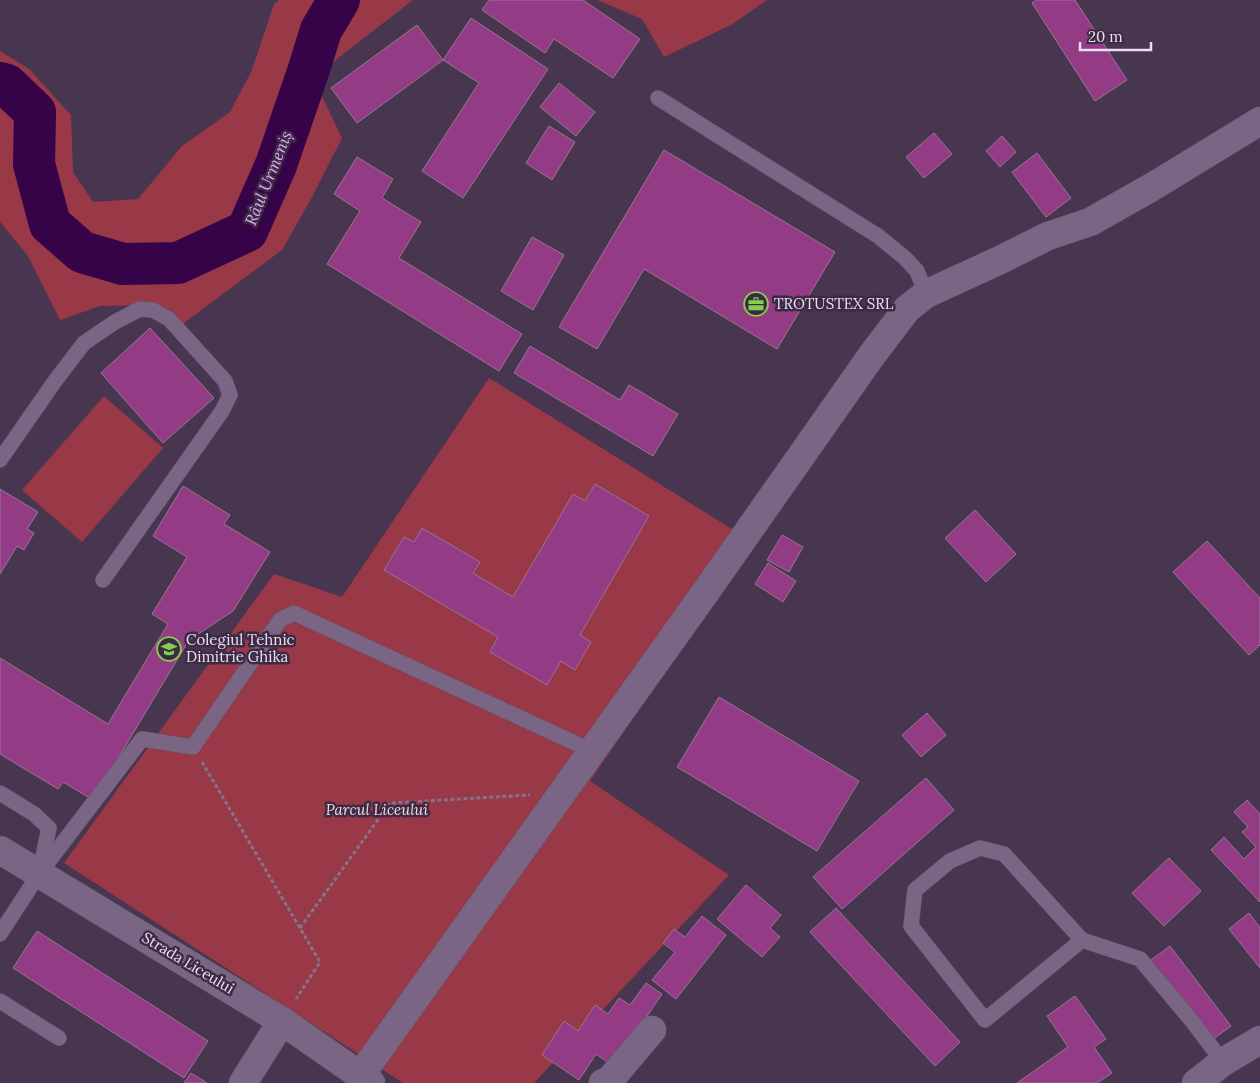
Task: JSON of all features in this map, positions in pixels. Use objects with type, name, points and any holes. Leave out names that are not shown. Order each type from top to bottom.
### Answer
[{"type":"street","points":[[366,1080],[592,751],[872,354],[907,309],[926,294],[1048,236],[1090,222],[1152,187],[1260,120]]},
{"type":"street","name":"Strada Liceului","points":[[0,850],[282,1021],[366,1080]]},
{"type":"street","points":[[243,1083],[282,1021]]},
{"type":"street","points":[[603,1083],[609,1081],[652,1030]]},
{"type":"street","points":[[1196,1083],[1224,1062],[1260,1040]]},
{"type":"lane","points":[[658,98],[878,236],[905,258],[917,271],[926,294]]},
{"type":"lane","points":[[0,460],[54,381],[84,343],[115,322],[140,309],[153,310],[169,319],[225,380],[230,395],[222,411],[103,580]]},
{"type":"lane","points":[[0,934],[39,874],[142,739],[193,747],[280,620],[294,613],[592,751]]},
{"type":"lane","points":[[0,793],[34,814],[49,828],[39,874]]},
{"type":"lane","points":[[1082,940],[985,1020],[911,926],[916,890],[950,861],[980,848],[1004,854],[1082,940],[1140,959],[1224,1062]]},
{"type":"lane","points":[[0,1001],[59,1038]]},
{"type":"path","points":[[193,747],[320,962],[282,1021]]},
{"type":"path","points":[[300,928],[390,803],[563,793]]},
{"type":"green space","points":[[279,0],[413,0],[333,62],[320,92],[342,138],[282,250],[180,326],[155,305],[100,306],[60,320],[28,256],[0,222],[0,51],[29,69],[71,115],[73,172],[93,202],[138,199],[182,146],[230,112],[252,70],[274,4]]},
{"type":"green space","points":[[597,0],[767,0],[731,25],[664,57],[642,19]]},
{"type":"green space","name":"Parcul Liceului","points":[[489,378],[740,534],[699,622],[590,781],[729,875],[534,1083],[403,1083],[64,863],[274,574],[342,597]]},
{"type":"green space","points":[[104,396],[163,448],[82,542],[22,490]]},
{"type":"building","points":[[489,0],[583,0],[640,39],[613,78],[554,39],[545,53],[482,10]]},
{"type":"building","points":[[1036,0],[1075,0],[1127,80],[1095,101],[1032,3]]},
{"type":"building","points":[[471,18],[548,69],[463,198],[422,171],[479,83],[443,60]]},
{"type":"building","points":[[417,25],[443,60],[357,123],[331,88]]},
{"type":"building","points":[[559,83],[595,112],[576,136],[540,107]]},
{"type":"building","points":[[549,126],[575,142],[552,180],[526,163]]},
{"type":"building","points":[[934,133],[952,154],[924,178],[906,157]]},
{"type":"building","points":[[1002,136],[1016,152],[1000,167],[986,151]]},
{"type":"building","points":[[664,150],[835,252],[777,349],[644,269],[597,349],[559,327]]},
{"type":"building","points":[[1037,153],[1071,198],[1046,217],[1012,172]]},
{"type":"building","points":[[357,157],[393,179],[382,198],[421,222],[399,258],[522,334],[499,371],[327,264],[360,211],[334,194]]},
{"type":"building","points":[[532,237],[564,255],[533,310],[501,291]]},
{"type":"building","points":[[150,328],[214,398],[163,443],[101,373]]},
{"type":"building","points":[[530,346],[620,400],[629,385],[678,414],[653,456],[514,373]]},
{"type":"building","points":[[595,484],[649,516],[580,635],[591,642],[575,670],[561,661],[547,685],[490,652],[498,637],[384,570],[404,537],[414,542],[422,528],[480,562],[473,573],[513,597],[573,494],[585,501]]},
{"type":"building","name":"Colegiul Tehnic Dimitrie Ghika","points":[[183,486],[230,515],[224,524],[270,552],[233,611],[189,640],[93,800],[63,782],[58,789],[0,754],[0,658],[108,724],[168,624],[152,614],[187,557],[153,536]]},
{"type":"building","points":[[0,489],[38,512],[27,529],[34,533],[24,550],[17,546],[0,574]]},
{"type":"building","points":[[975,510],[1016,554],[986,582],[945,538]]},
{"type":"building","points":[[782,535],[803,547],[789,572],[767,560]]},
{"type":"building","points":[[1207,541],[1260,598],[1260,645],[1249,655],[1173,572]]},
{"type":"building","points":[[768,563],[796,581],[783,602],[755,584]]},
{"type":"building","points":[[719,697],[859,781],[817,851],[677,767]]},
{"type":"building","points":[[927,713],[946,735],[921,757],[902,735]]},
{"type":"building","points":[[926,778],[954,810],[842,909],[813,877]]},
{"type":"building","points":[[1247,800],[1260,814],[1260,902],[1211,850],[1224,837],[1244,859],[1256,847],[1242,832],[1248,827],[1234,812]]},
{"type":"building","points":[[1169,858],[1201,891],[1164,926],[1132,893]]},
{"type":"building","points":[[746,885],[781,915],[770,928],[780,937],[762,957],[717,919]]},
{"type":"building","points":[[836,908],[960,1042],[935,1066],[810,932]]},
{"type":"building","points":[[1249,913],[1260,928],[1260,968],[1229,929]]},
{"type":"building","points":[[702,916],[726,935],[676,999],[652,980],[675,952],[663,943],[674,929],[685,937]]},
{"type":"building","points":[[37,931],[208,1041],[184,1078],[13,968]]},
{"type":"building","points":[[1170,946],[1231,1026],[1212,1040],[1151,960]]},
{"type":"building","points":[[646,983],[662,994],[613,1066],[596,1054],[579,1080],[542,1055],[564,1021],[578,1031],[595,1005],[608,1014],[619,998],[630,1005]]},
{"type":"building","points":[[1075,996],[1106,1039],[1094,1047],[1112,1073],[1097,1083],[1017,1083],[1068,1047],[1047,1016]]},
{"type":"building","points":[[191,1073],[207,1083],[184,1083]]},
{"type":"waterway","name":"Râul Urmeniș","points":[[0,83],[7,85],[35,112],[34,164],[50,224],[82,252],[123,264],[178,263],[247,231],[276,165],[321,30],[339,0]]},
{"type":"place","name":"TROTUSTEX SRL","points":[[756,304]]},
{"type":"place","name":"Colegiul Tehnic Dimitrie Ghika","points":[[169,649]]}]
